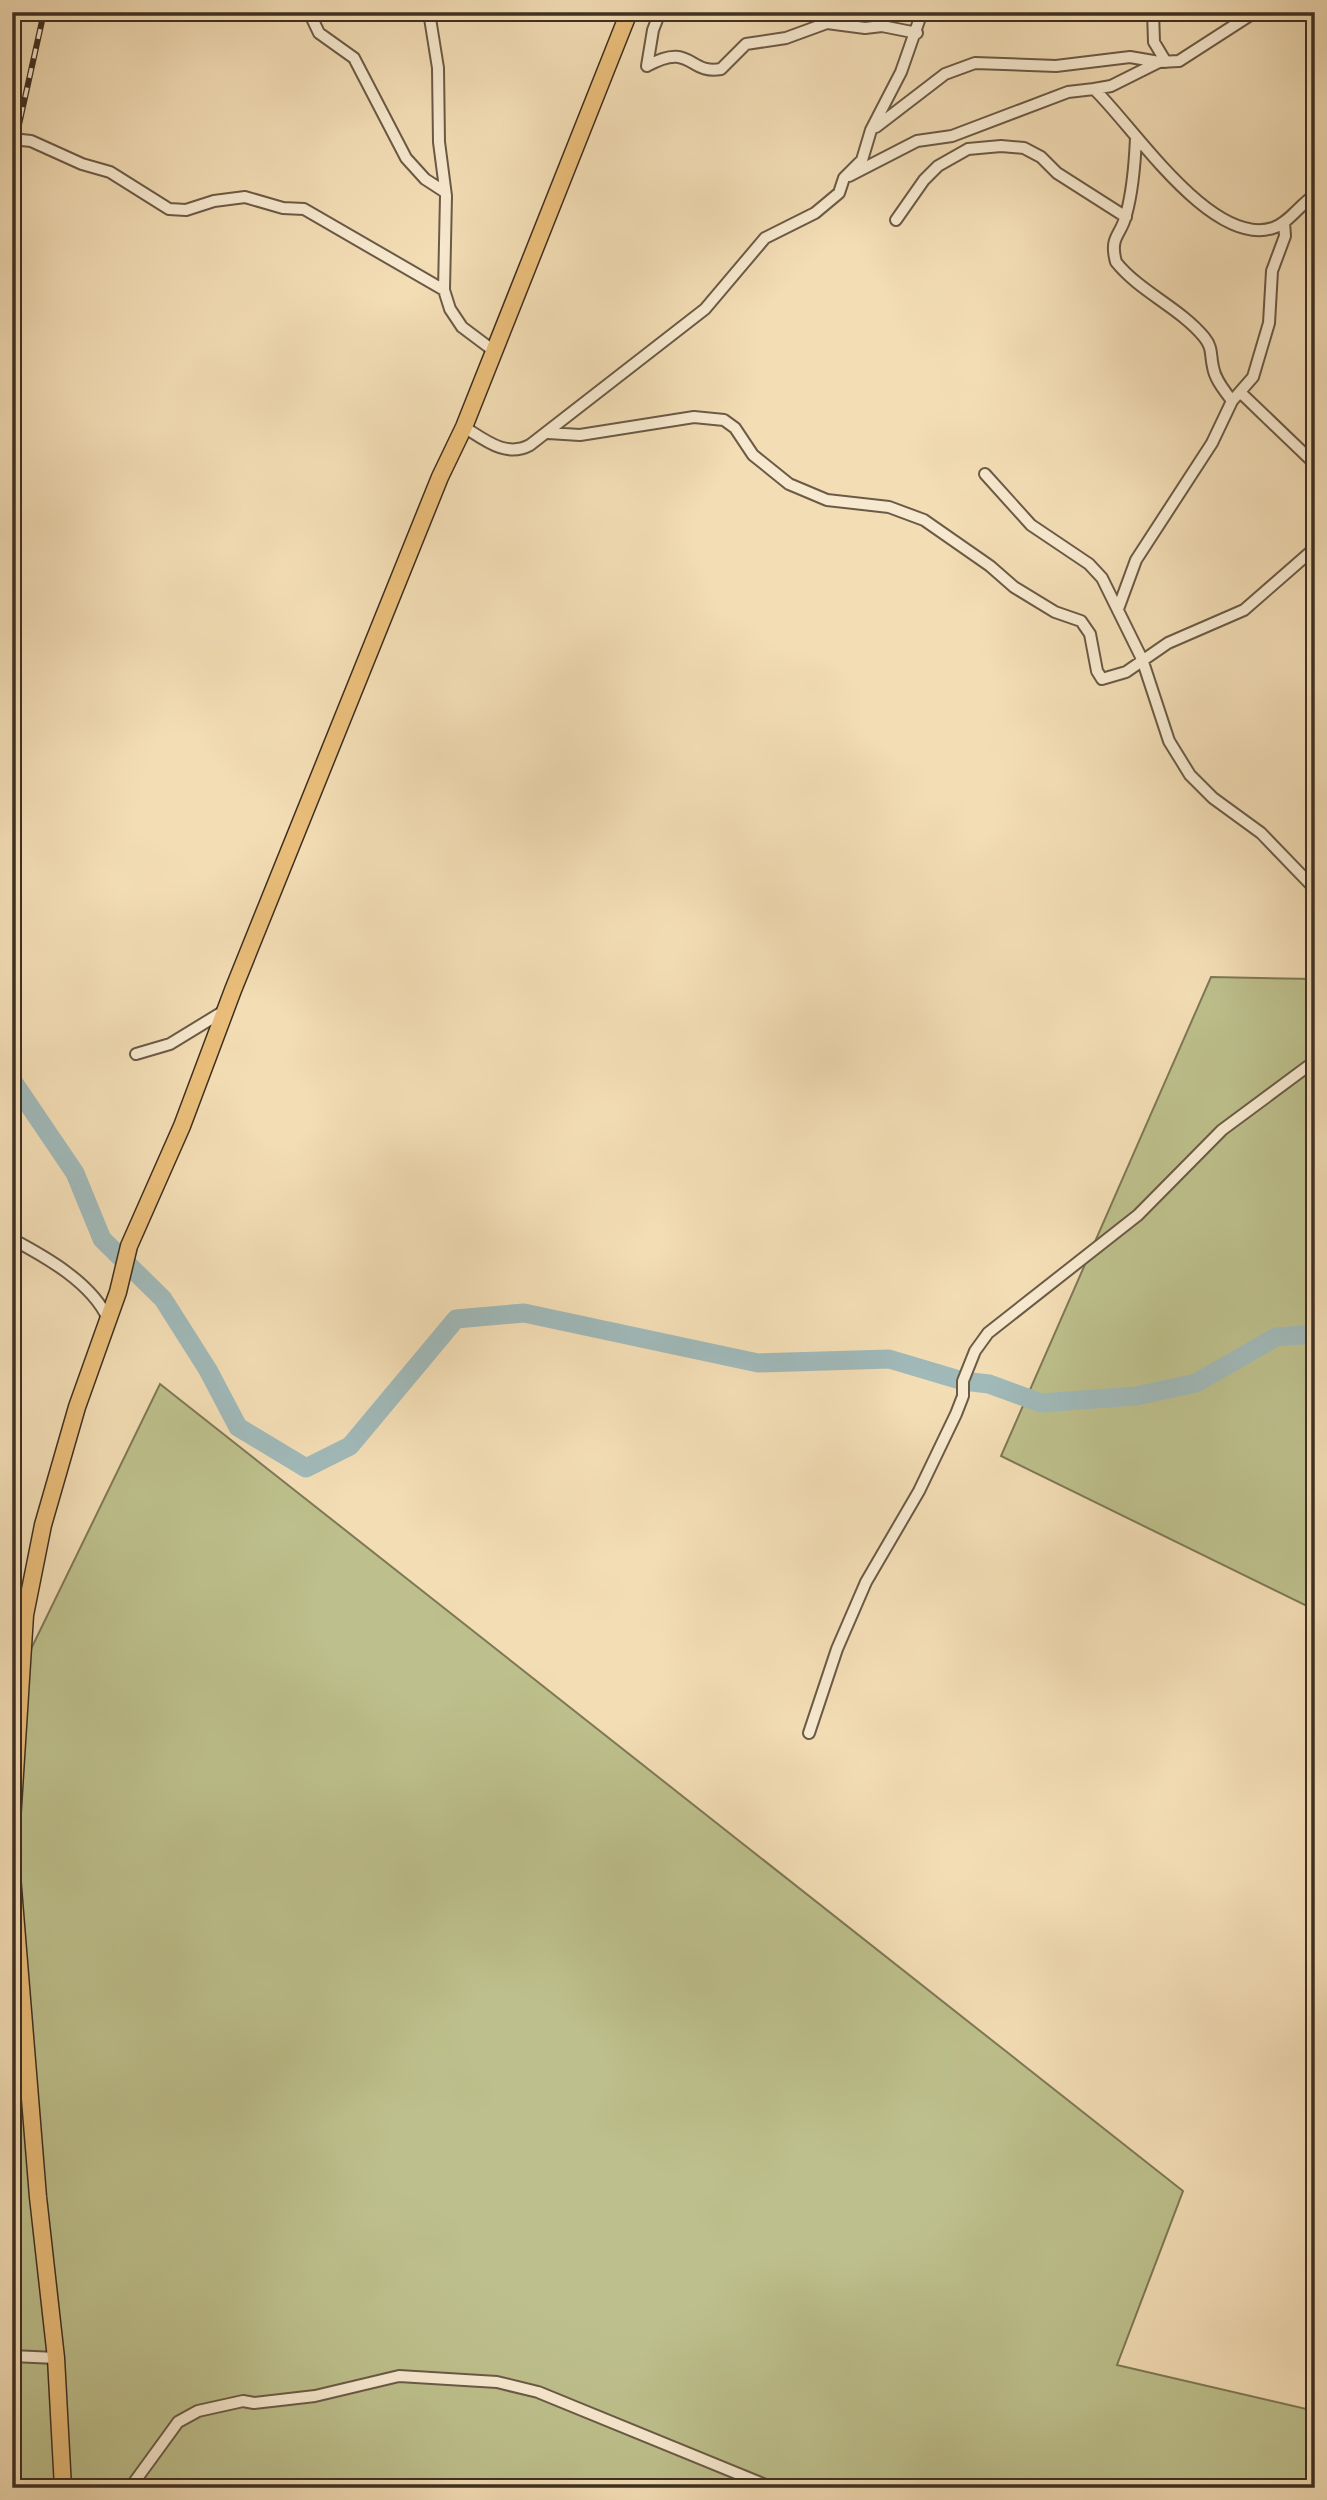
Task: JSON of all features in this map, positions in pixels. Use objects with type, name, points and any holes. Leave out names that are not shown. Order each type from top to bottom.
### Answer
[{"type":"highway","points":[[12,1821],[25,1615],[43,1525],[58,1471],[121,1282],[129,1246],[182,1126],[230,999],[440,477],[464,427],[629,12]]},
{"type":"highway","points":[[12,1876],[31,2120],[56,2358],[63,2488]]},
{"type":"street","points":[[309,12],[319,33],[354,58],[406,158],[425,179],[445,192]]},
{"type":"street","points":[[429,12],[438,68],[445,192],[444,290],[450,309],[462,327],[494,351]]},
{"type":"street","points":[[660,12],[653,30],[647,66],[667,55],[676,55],[708,68],[721,69],[746,44],[786,38],[827,23],[882,26],[916,33]]},
{"type":"street","points":[[464,427],[496,446],[511,451],[520,450],[548,433],[705,309],[765,238],[815,213],[839,193],[844,178],[862,160],[871,130],[886,105],[922,12]]},
{"type":"street","points":[[1153,12],[1154,43],[1162,62]]},
{"type":"street","points":[[844,178],[908,144],[952,136],[1068,92],[1111,86],[1162,62],[1192,55],[1255,12]]},
{"type":"street","points":[[871,130],[945,74],[975,63],[1056,65],[1130,57],[1162,62]]},
{"type":"street","points":[[1094,89],[1178,185],[1227,220],[1251,231],[1274,228],[1315,195]]},
{"type":"street","points":[[1136,137],[1126,217],[1115,234],[1116,262],[1188,320],[1212,349],[1213,368],[1217,379],[1315,464]]},
{"type":"street","points":[[12,139],[31,141],[82,164],[110,172],[169,209],[186,210],[214,201],[245,197],[283,208],[304,209],[444,290]]},
{"type":"street","points":[[895,220],[924,180],[938,166],[968,149],[1001,146],[1033,152],[1057,173],[1126,217]]},
{"type":"street","points":[[1118,608],[1136,561],[1212,443],[1236,397],[1253,377],[1269,323],[1272,271],[1285,236],[1284,222]]},
{"type":"street","points":[[548,433],[580,435],[694,417],[724,420],[735,428],[753,455],[789,484],[828,500],[878,505],[924,520],[990,566],[1014,587],[1055,612],[1081,621],[1090,635],[1097,671],[1102,679],[1126,672],[1168,643],[1255,603],[1315,548]]},
{"type":"street","points":[[985,474],[1031,525],[1089,564],[1102,578],[1142,659],[1169,741],[1190,775],[1213,798],[1261,832],[1315,889]]},
{"type":"street","points":[[136,1054],[170,1044],[199,1028],[225,1010],[230,999]]},
{"type":"street","points":[[809,1733],[837,1649],[866,1582],[919,1491],[956,1414],[963,1396],[963,1381],[975,1350],[988,1333],[1138,1215],[1222,1130],[1315,1061]]},
{"type":"street","points":[[12,1239],[71,1277],[102,1305],[108,1319]]},
{"type":"street","points":[[12,2356],[56,2358]]},
{"type":"street","points":[[130,2488],[178,2422],[198,2411],[243,2401],[254,2403],[315,2396],[399,2376],[497,2382],[538,2392],[773,2488]]},
{"type":"green space","points":[[1211,977],[1315,979],[1315,1610],[1001,1456]]},
{"type":"green space","points":[[160,1384],[1183,2191],[1117,2365],[1315,2411],[1315,2488],[12,2488],[12,1688]]},
{"type":"waterway","points":[[12,1080],[75,1173],[102,1239],[163,1299],[208,1370],[238,1427],[306,1468],[350,1446],[456,1319],[524,1313],[758,1363],[889,1359],[963,1381],[989,1384],[1041,1403],[1136,1396],[1196,1383],[1276,1337],[1315,1334]]},
{"type":"railway","points":[[12,156],[44,12]]}]
